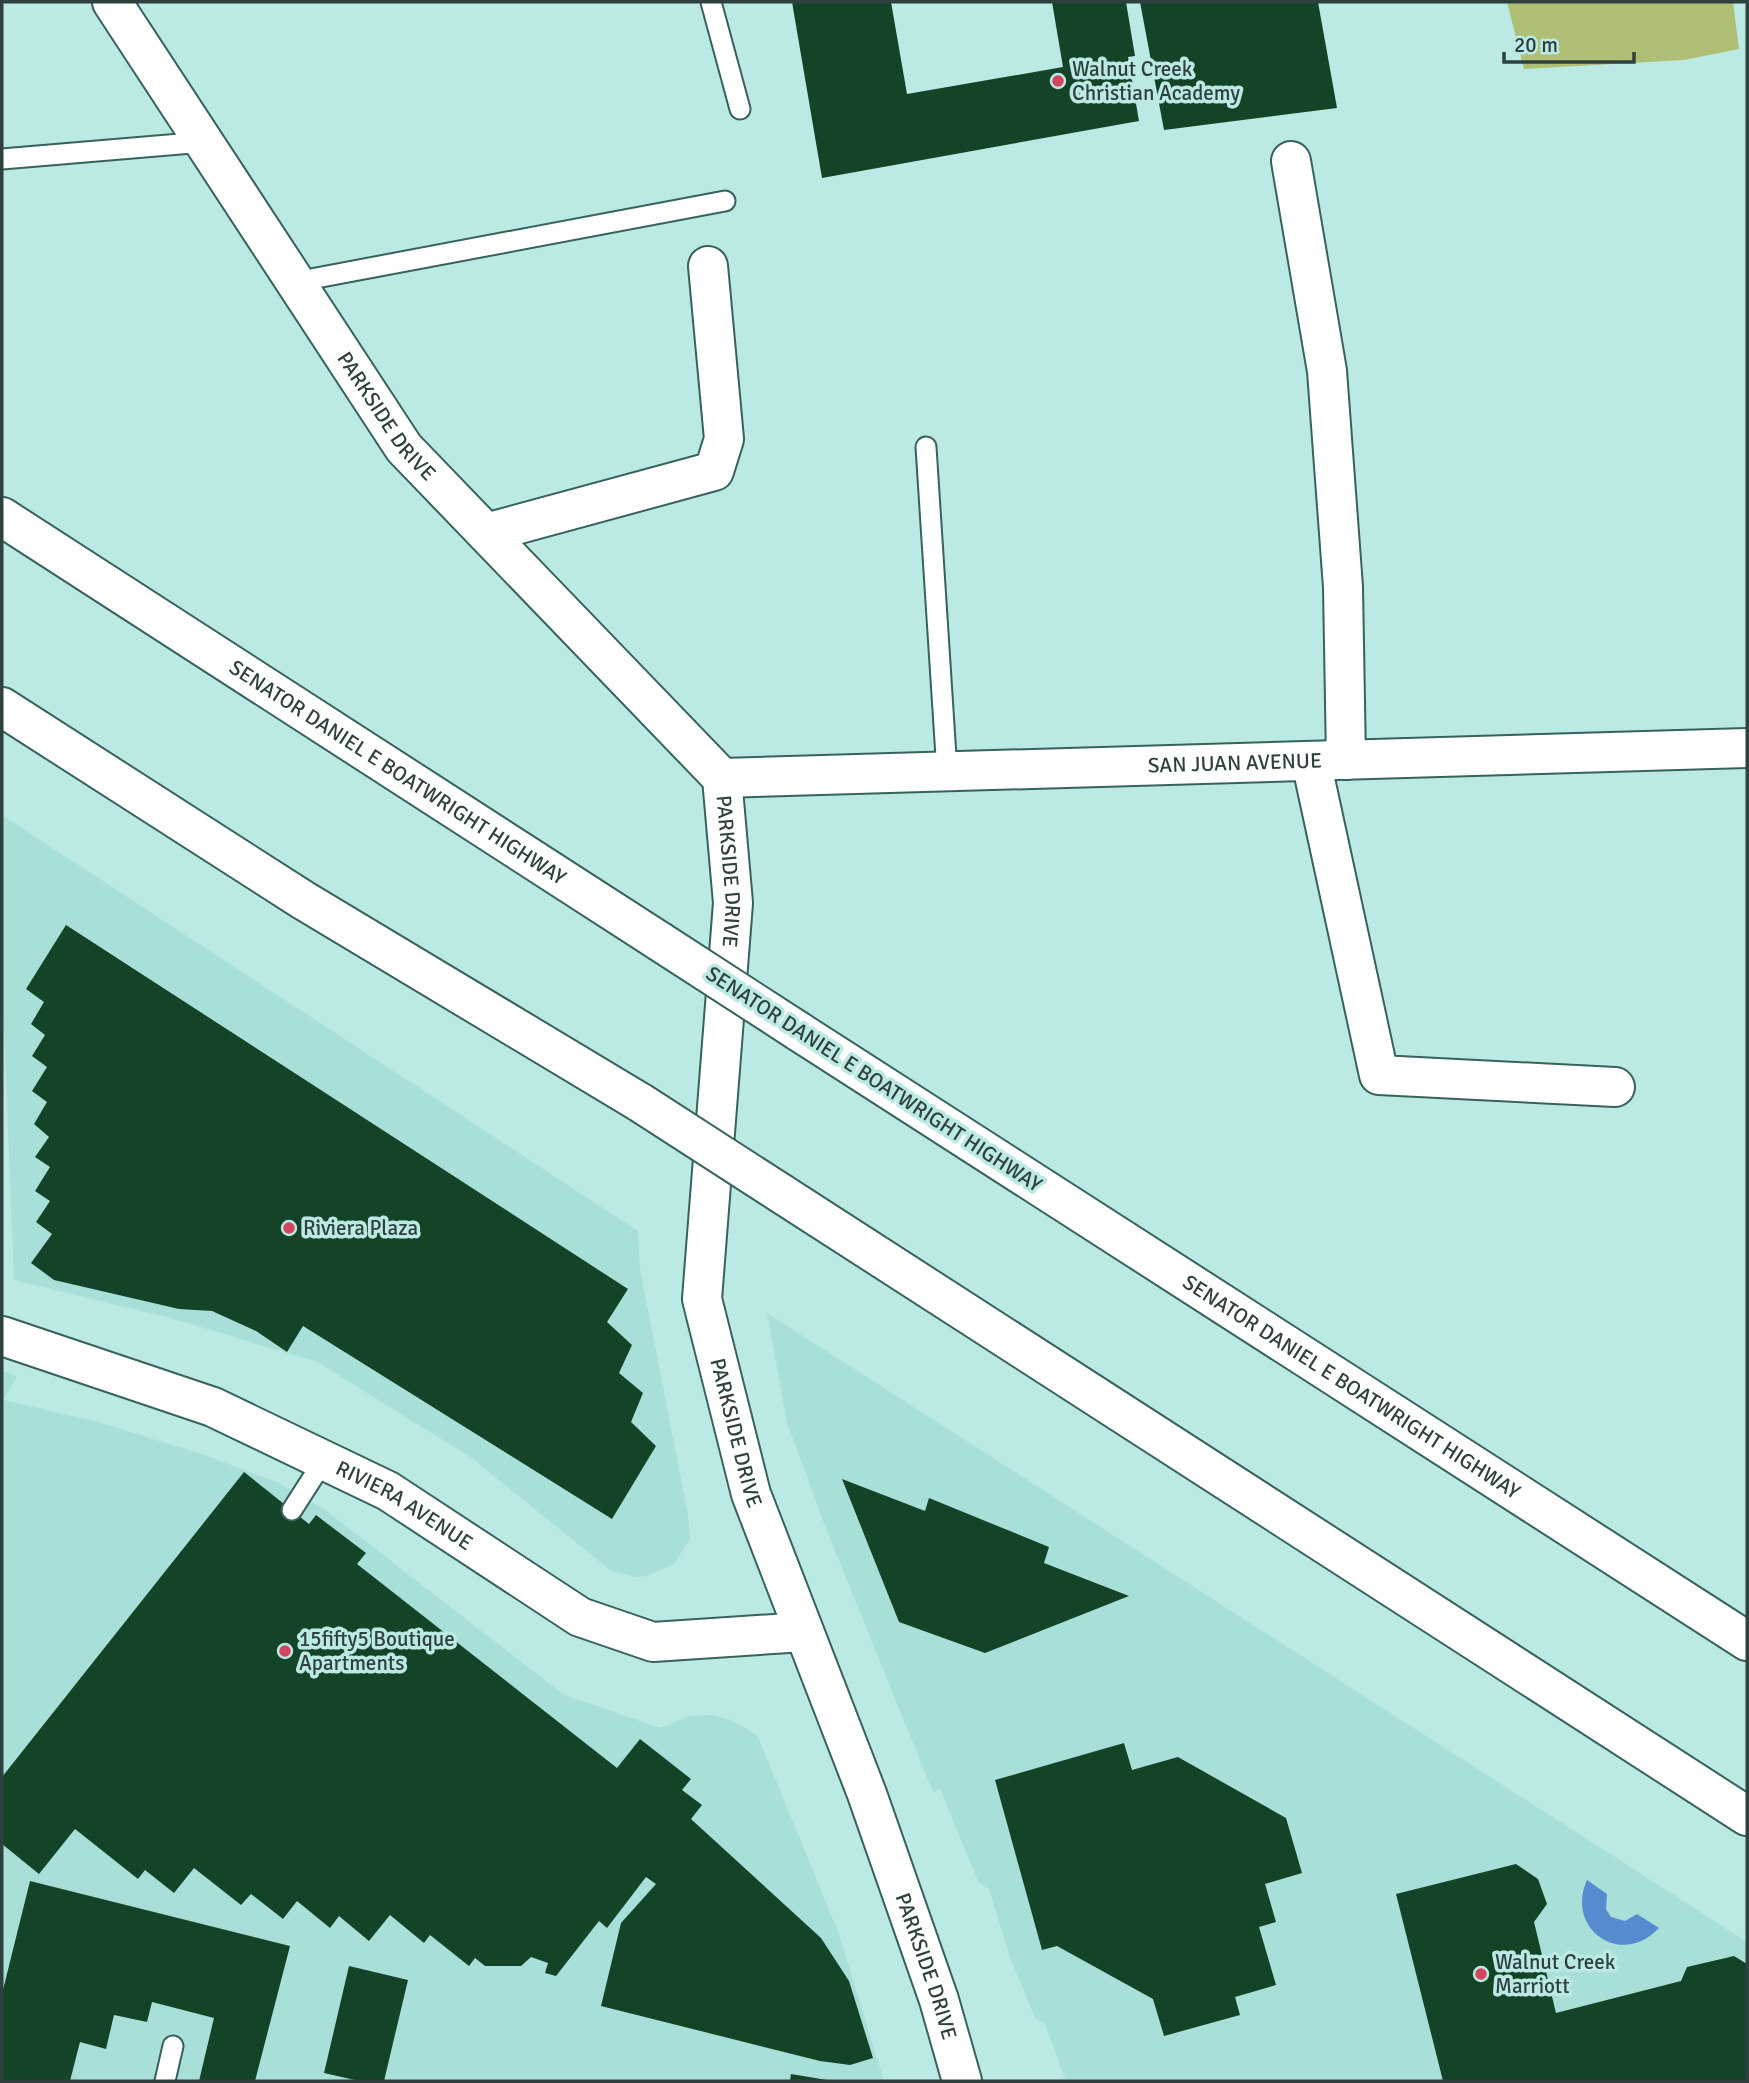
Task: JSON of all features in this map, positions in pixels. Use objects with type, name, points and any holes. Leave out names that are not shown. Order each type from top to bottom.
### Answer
[{"type":"main road","name":"PARKSIDE DRIVE","points":[[112,2],[404,448],[722,778],[733,902],[702,1299],[751,1494],[867,1794],[939,2000],[962,2081]]},
{"type":"main road","points":[[1291,161],[1327,371],[1343,587],[1329,760],[1379,1075],[1615,1087]]},
{"type":"main road","points":[[486,533],[714,471],[724,439],[708,266]]},
{"type":"main road","name":"SENATOR DANIEL E BOATWRIGHT HIGHWAY","points":[[2,517],[1747,1641]]},
{"type":"main road","points":[[2,707],[303,900],[641,1103],[1747,1816]]},
{"type":"main road","name":"SAN JUAN AVENUE","points":[[722,778],[1747,748]]},
{"type":"main road","name":"RIVIERA AVENUE","points":[[2,1336],[213,1407],[388,1491],[580,1617],[653,1642],[804,1632]]},
{"type":"lane","points":[[711,2],[740,109]]},
{"type":"lane","points":[[2,159],[204,142]]},
{"type":"lane","points":[[295,282],[725,201]]},
{"type":"lane","points":[[926,447],[947,772]]},
{"type":"lane","points":[[292,1510],[324,1460]]},
{"type":"lane","points":[[165,2081],[173,2046]]},
{"type":"shaded area","name":"Riviera Plaza","points":[[2,815],[638,1231],[640,1269],[688,1515],[690,1539],[674,1564],[647,1576],[635,1577],[611,1571],[472,1458],[317,1362],[171,1318],[14,1280],[2,976]]},
{"type":"shaded area","points":[[767,1313],[1747,1942],[1747,2081],[1066,2081],[1045,2024],[1035,2018],[1011,1960],[989,1889],[979,1883],[940,1789],[933,1792],[825,1526],[787,1422]]},
{"type":"shaded area","points":[[2,1371],[17,1376],[3,1400],[102,1423],[204,1455],[279,1483],[324,1509],[564,1695],[660,1728],[689,1716],[711,1715],[729,1719],[758,1737],[839,1934],[884,2081],[2,2081]]},
{"type":"green space","points":[[1507,2],[1733,2],[1739,49],[1684,60],[1524,69]]},
{"type":"water","points":[[1587,1880],[1607,1894],[1606,1909],[1611,1917],[1625,1921],[1637,1914],[1659,1928],[1644,1939],[1629,1944],[1614,1944],[1601,1938],[1590,1928],[1584,1914],[1582,1898]]},
{"type":"building","name":"Walnut Creek Christian Academy","points":[[792,2],[891,2],[907,94],[1063,67],[1052,2],[1126,2],[1135,56],[1128,57],[1139,121],[822,178]]},
{"type":"building","points":[[1140,2],[1318,2],[1337,108],[1164,130]]},
{"type":"building","name":"Riviera Plaza","points":[[66,925],[628,1289],[607,1322],[632,1345],[619,1373],[643,1393],[631,1422],[656,1446],[612,1519],[303,1326],[287,1352],[256,1331],[212,1311],[179,1309],[54,1280],[31,1263],[52,1234],[36,1222],[50,1201],[35,1191],[50,1167],[35,1157],[49,1137],[34,1124],[47,1102],[32,1091],[47,1067],[32,1056],[45,1035],[31,1024],[44,1002],[26,989]]},
{"type":"building","name":"15fifty5 Boutique Apartments","points":[[244,1472],[309,1524],[316,1515],[366,1553],[357,1564],[617,1768],[640,1739],[691,1779],[682,1790],[702,1805],[691,1819],[821,1938],[849,1981],[873,2058],[850,2065],[820,2061],[601,2006],[621,1923],[656,1884],[646,1877],[607,1928],[599,1921],[556,1976],[545,1973],[548,1963],[531,1957],[521,1966],[485,1966],[475,1958],[469,1966],[430,1935],[424,1943],[390,1915],[369,1941],[339,1916],[330,1928],[297,1901],[283,1919],[251,1894],[241,1905],[194,1868],[174,1893],[145,1870],[138,1879],[75,1829],[39,1874],[2,1844],[2,1777]]},
{"type":"building","points":[[842,1479],[925,1511],[929,1498],[1049,1547],[1044,1563],[1129,1596],[985,1653],[899,1622]]},
{"type":"building","points":[[1124,1743],[1132,1770],[1178,1757],[1286,1818],[1302,1873],[1265,1884],[1276,1922],[1259,1927],[1276,1985],[1235,1997],[1240,2015],[1164,2036],[1153,1999],[1057,1946],[1042,1950],[995,1780]]},
{"type":"building","name":"Walnut Creek Marriott","points":[[1516,1864],[1538,1879],[1547,1904],[1534,1922],[1556,2013],[1681,1981],[1687,1967],[1734,1956],[1747,1964],[1747,2081],[1443,2081],[1396,1894]]},
{"type":"building","points":[[30,1881],[290,1946],[255,2081],[199,2081],[214,2018],[152,2002],[147,2022],[114,2015],[106,2049],[80,2042],[70,2081],[2,2081],[2,1994]]},
{"type":"building","points":[[349,1966],[408,1980],[384,2081],[359,2081],[324,2073]]},
{"type":"building","points":[[791,2074],[827,2080],[827,2081],[790,2081]]},
{"type":"place","name":"Walnut Creek Christian Academy","points":[[1058,81]]},
{"type":"place","name":"Riviera Plaza","points":[[289,1228]]},
{"type":"place","name":"15fifty5 Boutique Apartments","points":[[285,1651]]},
{"type":"place","name":"Walnut Creek Marriott","points":[[1481,1974]]}]
